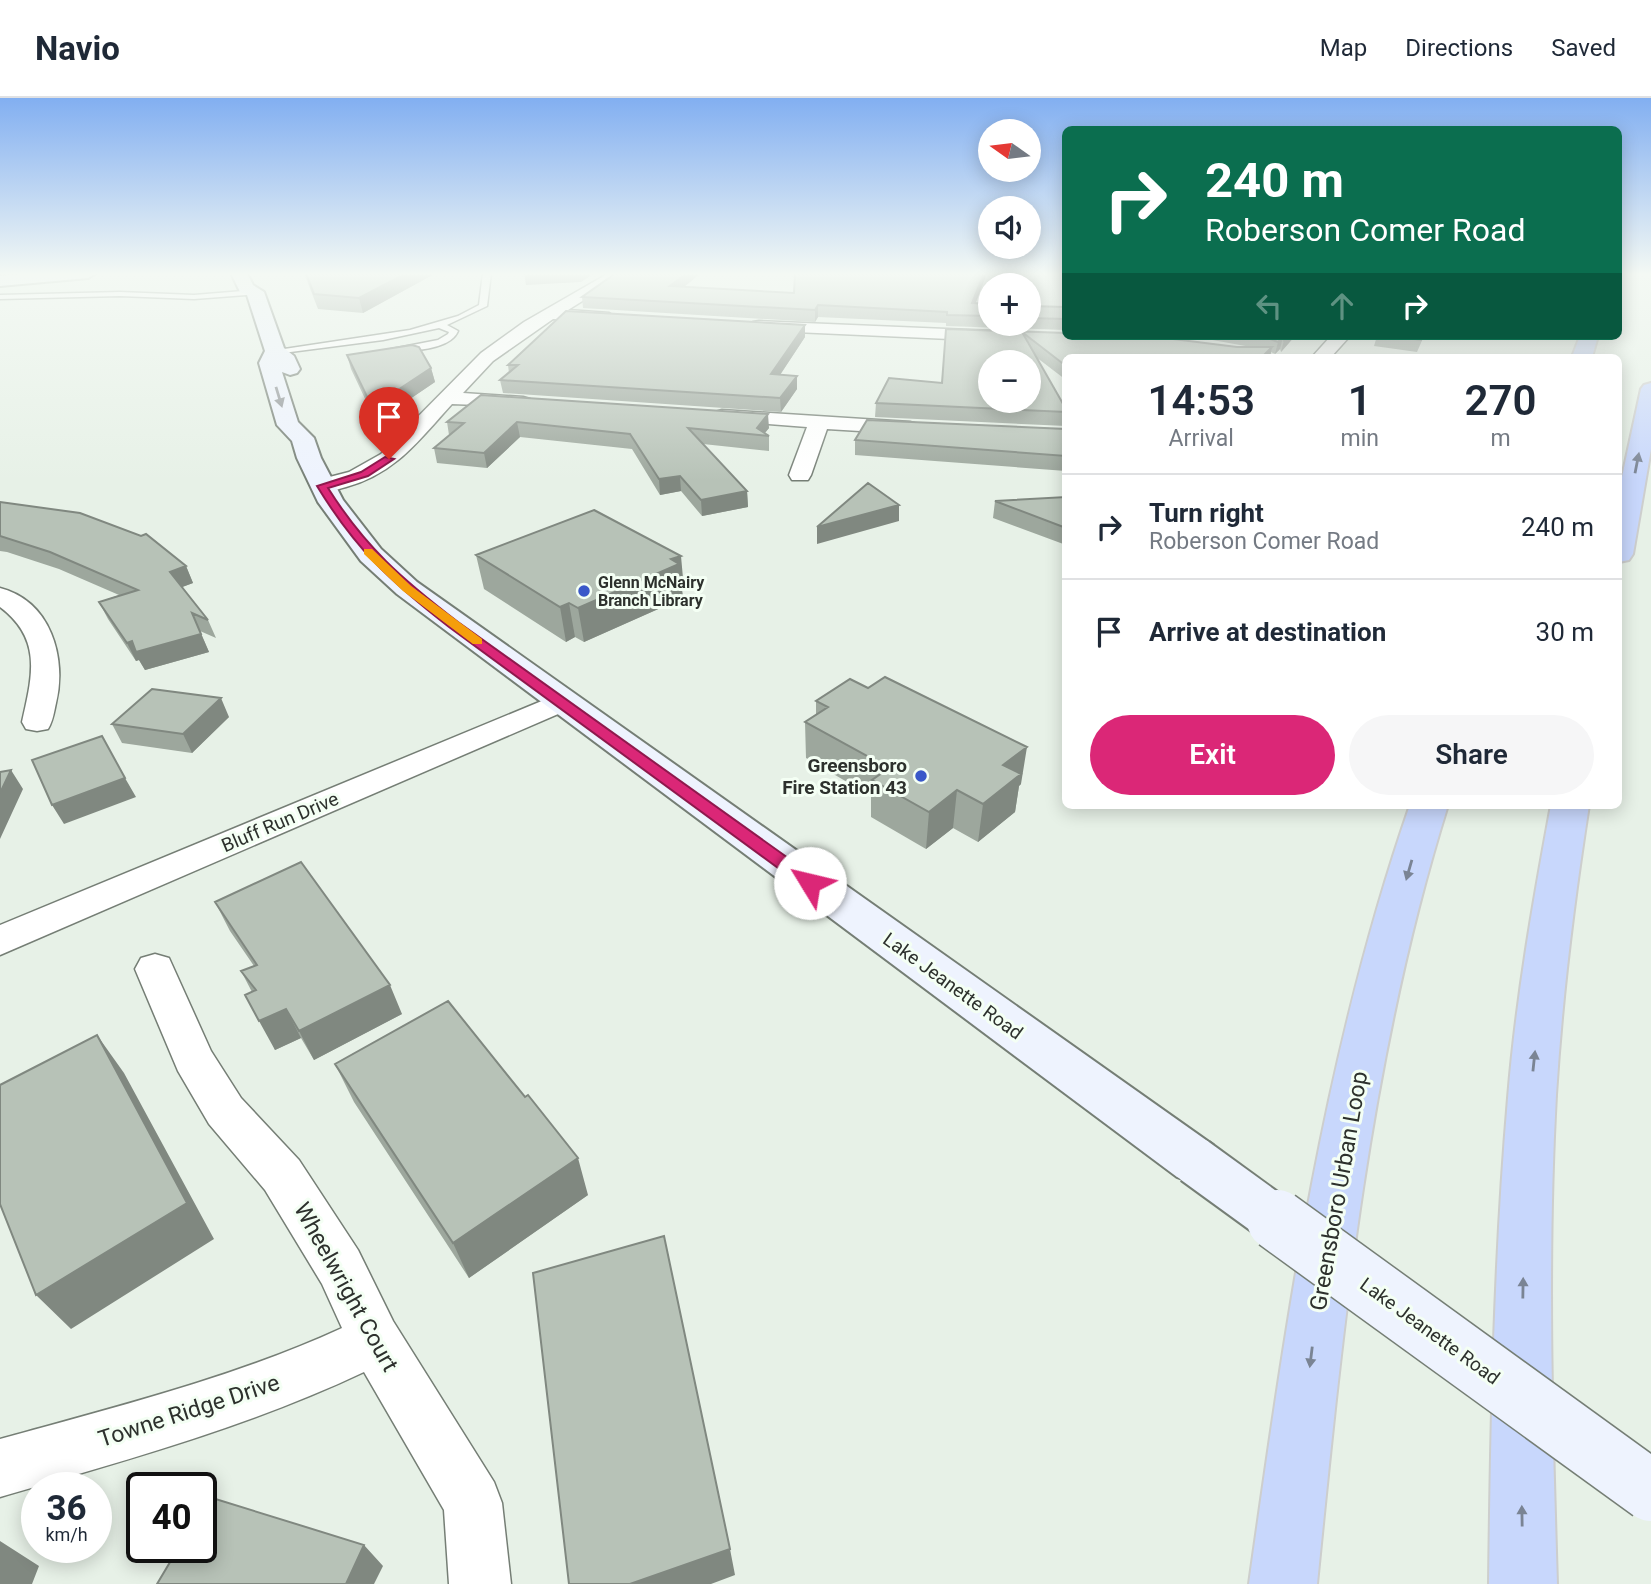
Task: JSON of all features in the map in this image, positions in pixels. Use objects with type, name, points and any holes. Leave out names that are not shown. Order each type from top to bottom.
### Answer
[{"type":"highway","points":[[1622,539],[1651,389]]},
{"type":"highway","name":"Greensboro Urban Loop","points":[[1283,1584],[1314,1337],[1343,1154],[1372,1013],[1428,809]]},
{"type":"highway","points":[[1522,1584],[1520,1408],[1524,1223],[1533,1071],[1546,951],[1569,809]]},
{"type":"street","name":"Lake Jeanette Road","points":[[273,342],[275,351],[269,363],[288,425],[303,438],[322,486],[343,520],[371,555],[407,589],[1651,1491]]},
{"type":"street","points":[[322,486],[345,482],[377,468],[389,459],[487,357],[509,342]]},
{"type":"street","points":[[446,398],[542,404]]},
{"type":"street","points":[[709,415],[930,429]]},
{"type":"street","points":[[800,475],[819,423]]},
{"type":"street","points":[[0,596],[9,600],[38,630],[47,673],[37,722]]},
{"type":"street","name":"Bluff Run Drive","points":[[0,941],[561,702]]},
{"type":"street","name":"Wheelwright Court","points":[[155,969],[193,1059],[225,1111],[282,1175],[340,1267],[374,1340],[473,1503],[480,1584]]},
{"type":"street","name":"Towne Ridge Drive","points":[[0,1468],[155,1424],[301,1374],[374,1340]]},
{"type":"lane","points":[[275,351],[333,342]]},
{"type":"lane","points":[[376,352],[438,342]]},
{"type":"building","points":[[532,342],[793,342],[771,374],[797,376],[780,398],[500,380],[518,365],[508,365]]},
{"type":"building","points":[[945,342],[1028,342],[1032,350],[978,350],[978,408],[876,403],[889,378],[942,383]]},
{"type":"building","points":[[1035,342],[1200,342],[1237,347],[1272,347],[1265,354],[1062,354],[1062,363]]},
{"type":"building","points":[[412,345],[419,347],[431,368],[372,407],[347,355]]},
{"type":"building","points":[[1041,365],[1062,402],[1062,412],[1041,411]]},
{"type":"building","points":[[481,395],[768,414],[757,428],[769,436],[688,428],[747,491],[701,500],[680,476],[659,479],[630,434],[517,422],[484,453],[434,448],[464,423],[447,422]]},
{"type":"building","points":[[867,420],[1062,429],[1062,456],[855,440]]},
{"type":"building","points":[[868,483],[899,505],[817,527]]},
{"type":"building","points":[[1062,497],[1062,526],[995,501]]},
{"type":"building","points":[[0,502],[80,513],[141,536],[146,534],[186,566],[170,572],[208,620],[192,613],[201,634],[136,652],[132,641],[127,643],[99,602],[138,590],[50,552],[0,536]]},
{"type":"building","points":[[594,510],[681,556],[671,559],[679,564],[578,608],[569,603],[560,607],[476,555]]},
{"type":"building","points":[[885,677],[1027,747],[1003,765],[1021,774],[983,804],[957,790],[929,812],[872,780],[889,768],[805,722],[828,707],[816,701],[850,679],[868,688]]},
{"type":"building","points":[[152,689],[221,698],[183,734],[112,724]]},
{"type":"building","points":[[102,736],[125,778],[52,805],[32,760]]},
{"type":"building","points":[[11,770],[0,793],[0,772]]},
{"type":"building","points":[[301,862],[390,985],[299,1031],[286,1009],[259,1021],[245,995],[256,990],[241,971],[257,965],[215,902]]},
{"type":"building","points":[[448,1001],[578,1158],[453,1243],[335,1064]]},
{"type":"building","points":[[97,1035],[187,1203],[36,1295],[0,1204],[0,1085]]},
{"type":"building","points":[[664,1236],[730,1549],[630,1584],[569,1584],[533,1273]]},
{"type":"building","points":[[217,1499],[364,1545],[346,1584],[157,1584],[169,1563],[217,1563]]},
{"type":"slow traffic","points":[[368,552],[407,589],[477,642]]},
{"type":"place","name":"Glenn McNairy Branch Library","points":[[584,591]]},
{"type":"place","name":"Greensboro Fire Station 43","points":[[921,776]]},
{"type":"route","points":[[389,459],[365,474],[345,482],[322,486],[343,520],[371,555],[407,589],[454,625],[810,883]]}]
